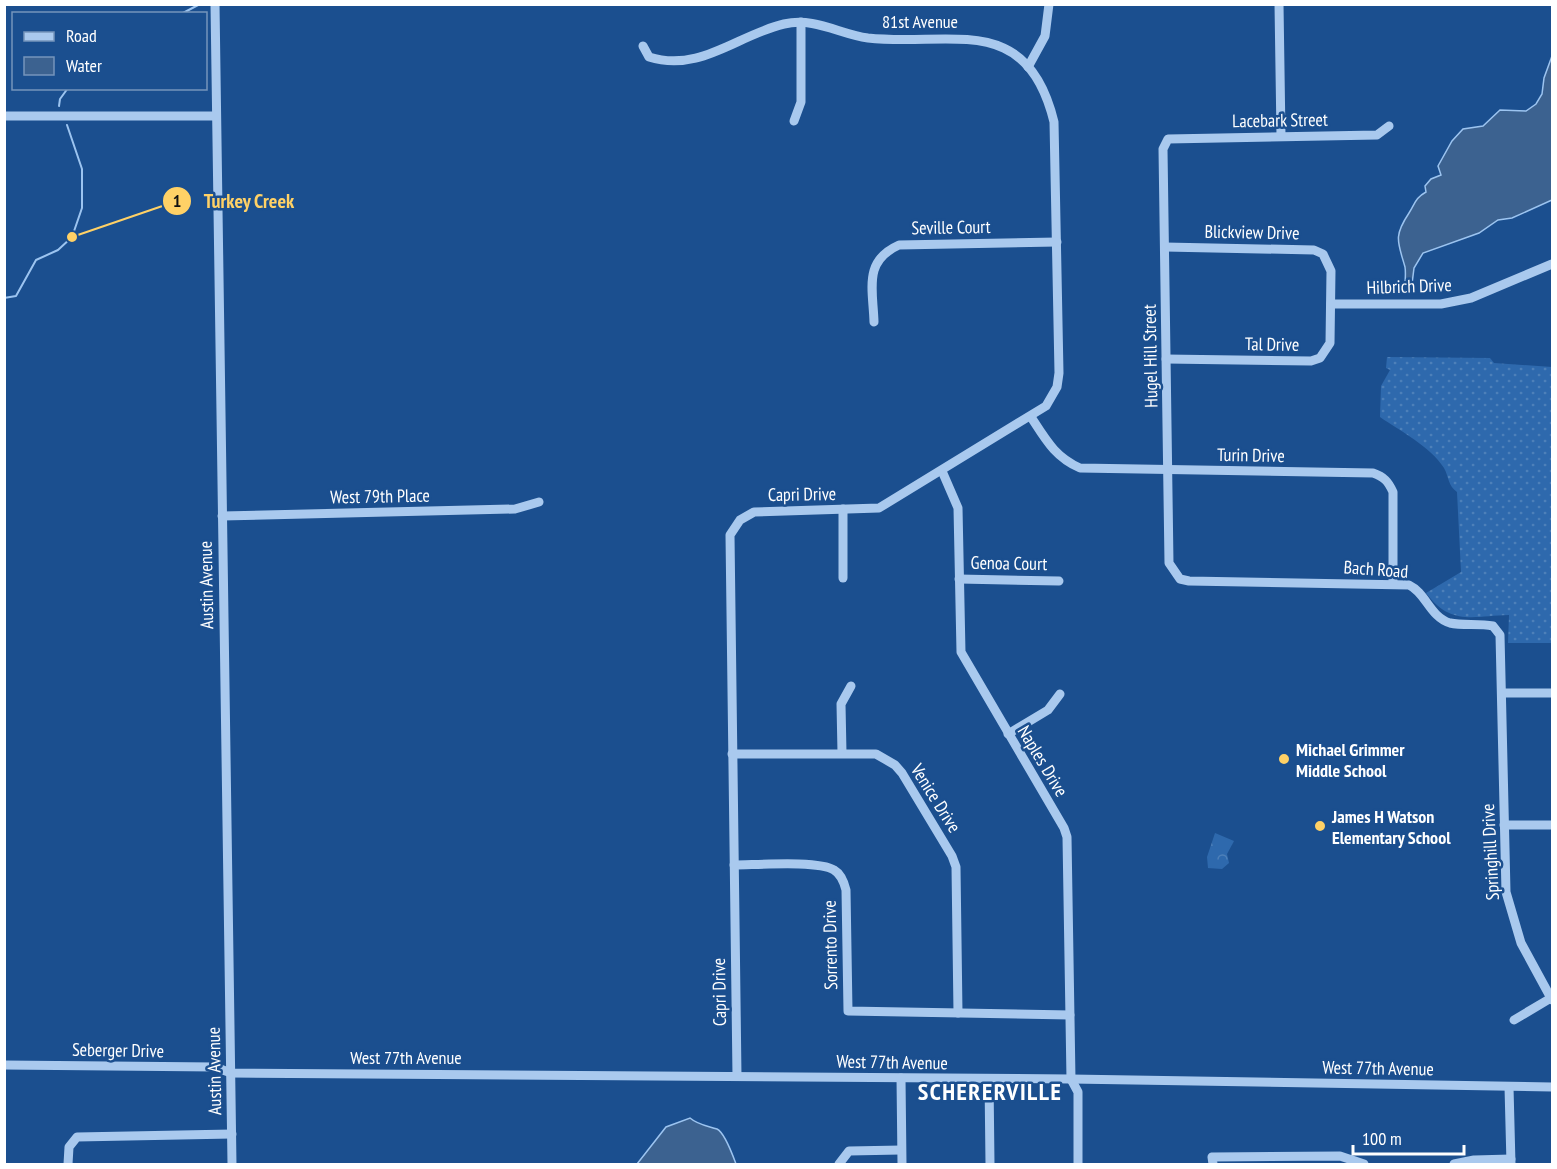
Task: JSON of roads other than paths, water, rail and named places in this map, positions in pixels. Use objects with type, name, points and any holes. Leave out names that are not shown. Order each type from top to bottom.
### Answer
[{"type":"street","name":"Austin Avenue","points":[[215,4],[232,1164]]},
{"type":"street","points":[[1028,67],[1045,36],[1049,4]]},
{"type":"street","points":[[1279,4],[1281,136]]},
{"type":"street","points":[[794,121],[801,102],[801,22]]},
{"type":"street","name":"81st Avenue","points":[[643,46],[649,57],[665,62],[684,61],[714,54],[764,30],[801,22],[821,23],[868,38],[980,40],[1010,53],[1028,67],[1045,94]]},
{"type":"street","name":"Capri Drive","points":[[737,1076],[730,535],[740,520],[754,512],[879,507],[1031,417],[1046,406],[1052,398],[1059,374],[1057,242],[1054,122],[1045,94]]},
{"type":"street","points":[[4,116],[216,116]]},
{"type":"street","name":"Lacebark Street","points":[[1168,139],[1377,135],[1389,126]]},
{"type":"street","name":"Hugel Hill Street","points":[[1168,139],[1163,148],[1169,564],[1174,573]]},
{"type":"street","name":"Seville Court","points":[[874,322],[874,267],[880,256],[899,245],[1057,242]]},
{"type":"street","name":"Blickview Drive","points":[[1165,247],[1314,250],[1323,255],[1331,271],[1331,304]]},
{"type":"street","name":"Hilbrich Drive","points":[[1331,304],[1441,304],[1471,298],[1552,264]]},
{"type":"street","name":"Tal Drive","points":[[1166,359],[1311,361],[1320,358],[1330,343],[1331,304]]},
{"type":"street","name":"Turin Drive","points":[[1031,417],[1053,451],[1063,461],[1080,468],[1373,473],[1382,476],[1393,492],[1393,584]]},
{"type":"street","name":"Naples Drive","points":[[942,471],[958,508],[961,652],[1067,837],[1071,1079],[1078,1092],[1078,1164]]},
{"type":"street","name":"West 79th Place","points":[[222,516],[515,509],[539,502]]},
{"type":"street","points":[[843,509],[843,578]]},
{"type":"street","name":"Bach Road","points":[[1174,573],[1189,581],[1409,585],[1418,589],[1437,615],[1450,623],[1493,626],[1500,635],[1502,693]]},
{"type":"street","name":"Genoa Court","points":[[959,579],[1059,580]]},
{"type":"street","points":[[842,753],[841,704],[851,686]]},
{"type":"street","points":[[1502,693],[1552,693]]},
{"type":"street","name":"Springhill Drive","points":[[1502,693],[1504,868],[1510,908],[1521,943],[1552,999]]},
{"type":"street","points":[[1008,734],[1048,710],[1060,694]]},
{"type":"street","name":"Venice Drive","points":[[732,754],[876,754],[895,765],[952,856],[957,879],[958,1013]]},
{"type":"street","points":[[1504,825],[1552,825]]},
{"type":"street","name":"Sorrento Drive","points":[[734,865],[818,865],[834,870],[840,875],[846,890],[848,1011],[1070,1015]]},
{"type":"street","points":[[1514,1020],[1552,999]]},
{"type":"street","name":"Seberger Drive","points":[[4,1065],[215,1067],[231,1073]]},
{"type":"street","name":"West 77th Avenue","points":[[231,1073],[1071,1079],[1552,1087]]},
{"type":"street","points":[[901,1078],[902,1164]]},
{"type":"street","points":[[989,1079],[990,1164]]},
{"type":"street","points":[[1454,1164],[1474,1160],[1511,1162],[1509,1087]]},
{"type":"street","points":[[68,1164],[69,1148],[77,1137],[232,1134]]},
{"type":"street","points":[[840,1162],[849,1151],[901,1150]]},
{"type":"street","points":[[1213,1161],[1340,1156],[1364,1164]]},
{"type":"water","points":[[1552,56],[1552,200],[1512,218],[1498,220],[1479,233],[1423,253],[1414,268],[1412,284],[1405,286],[1405,267],[1398,240],[1399,234],[1416,201],[1426,192],[1425,186],[1431,179],[1441,175],[1438,166],[1452,141],[1463,129],[1483,126],[1500,110],[1526,111],[1536,104],[1542,94],[1544,78]]},
{"type":"water","points":[[690,1118],[720,1131],[736,1164],[637,1164],[666,1127]]},
{"type":"waterway","points":[[185,12],[200,4]]},
{"type":"waterway","points":[[59,106],[60,99],[67,90]]},
{"type":"waterway","points":[[4,298],[16,296],[36,260],[58,250],[72,237],[82,208],[82,169],[67,125]]},
{"type":"place","name":"Turkey Creek","points":[[72,237]]},
{"type":"place","name":"Michael Grimmer Middle School","points":[[1284,759]]},
{"type":"place","name":"James H Watson Elementary School","points":[[1320,826]]},
{"type":"district","name":"SCHERERVILLE","points":[[990,1091]]}]
